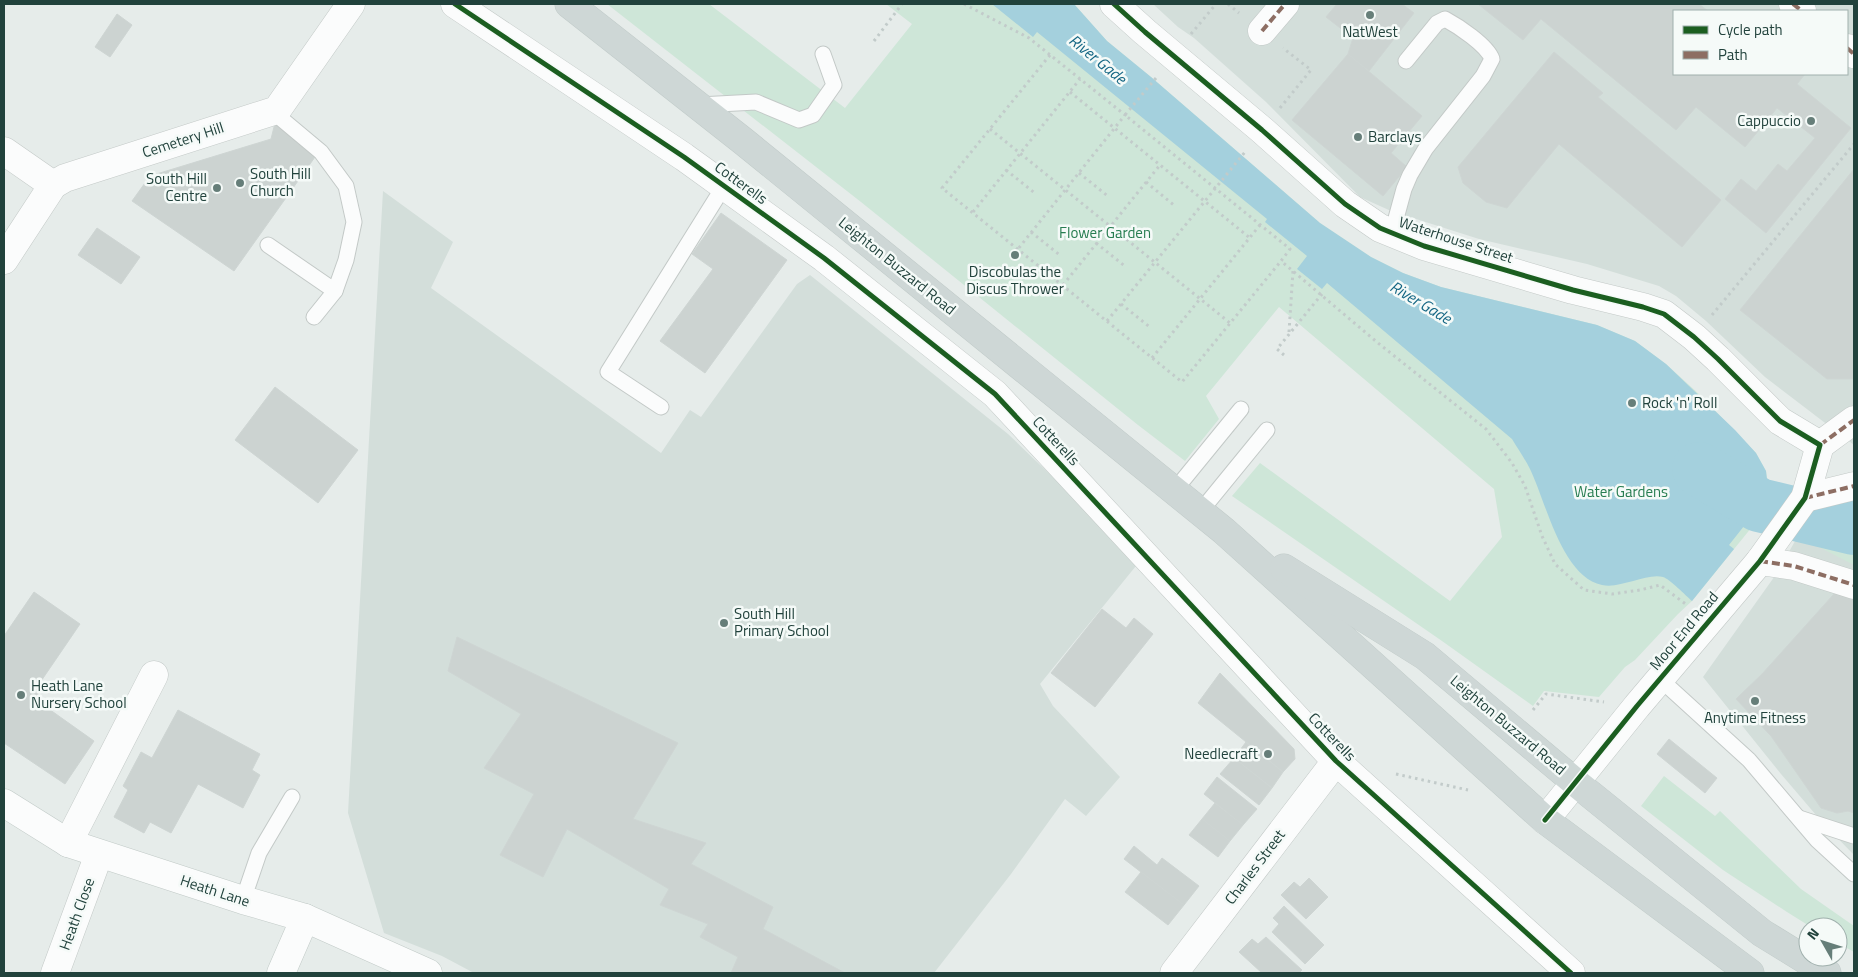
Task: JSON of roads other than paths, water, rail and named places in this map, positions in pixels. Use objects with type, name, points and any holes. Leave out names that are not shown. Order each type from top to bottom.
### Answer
[{"type":"main road","name":"Leighton Buzzard Road","points":[[568,4],[698,105],[1224,531],[1545,820],[1750,973]]},
{"type":"main road","name":"Leighton Buzzard Road","points":[[1224,531],[1425,656],[1575,782],[1762,933],[1827,973]]},
{"type":"street","points":[[272,111],[276,110],[351,4]]},
{"type":"street","name":"Cotterells","points":[[455,4],[684,157],[824,258],[995,394],[1336,761],[1571,973]]},
{"type":"street","name":"Waterhouse Street","points":[[1114,4],[1262,130],[1345,204],[1380,228],[1424,246],[1573,290],[1664,314],[1694,337],[1780,421],[1820,445]]},
{"type":"street","points":[[1262,31],[1285,4]]},
{"type":"street","name":"Cemetery Hill","points":[[53,185],[65,178],[272,111]]},
{"type":"street","points":[[4,151],[53,185],[4,260]]},
{"type":"street","points":[[1820,445],[1854,420]]},
{"type":"street","name":"Moor End Road","points":[[1545,820],[1660,679],[1760,561],[1805,498],[1820,445]]},
{"type":"street","points":[[1805,498],[1854,486]]},
{"type":"street","points":[[1760,561],[1794,566],[1854,585]]},
{"type":"street","points":[[68,844],[154,675]]},
{"type":"street","name":"Charles Street","points":[[1174,973],[1336,761]]},
{"type":"street","name":"Heath Lane","points":[[4,803],[68,844],[305,918],[428,973]]},
{"type":"street","name":"Heath Close","points":[[55,973],[99,854]]},
{"type":"street","points":[[281,973],[305,918]]},
{"type":"lane","points":[[1392,233],[1404,189],[1410,175],[1426,148],[1483,76],[1492,59],[1490,52],[1445,19],[1437,23],[1406,61]]},
{"type":"lane","points":[[698,105],[756,102],[799,120],[814,115],[834,85],[824,54]]},
{"type":"lane","points":[[272,111],[321,152],[346,186],[354,222],[346,260],[335,291],[314,317]]},
{"type":"lane","points":[[662,407],[608,372],[724,186]]},
{"type":"lane","points":[[268,245],[335,291]]},
{"type":"lane","points":[[1174,490],[1241,409]]},
{"type":"lane","points":[[1200,512],[1266,430]]},
{"type":"lane","points":[[1660,679],[1749,760],[1817,840],[1854,874]]},
{"type":"lane","points":[[243,900],[259,853],[292,797]]},
{"type":"lane","points":[[1797,817],[1854,836]]},
{"type":"water","name":"Water Gardens","points":[[992,4],[1074,4],[1107,41],[1320,223],[1371,257],[1403,273],[1441,287],[1597,325],[1635,341],[1666,364],[1735,430],[1756,453],[1766,471],[1768,488],[1760,517],[1753,525],[1748,521],[1729,545],[1734,549],[1692,601],[1674,584],[1663,577],[1649,577],[1609,586],[1588,579],[1576,568],[1566,553],[1549,518],[1530,469],[1512,439],[1327,283],[1322,289],[1297,269],[1307,256],[1265,222],[1267,219],[1037,32],[1033,37]]},
{"type":"waterway","name":"River Gade","points":[[1699,469],[1759,505],[1854,528]]},
{"type":"place","name":"NatWest","points":[[1370,15]]},
{"type":"place","name":"Cappuccio","points":[[1811,121]]},
{"type":"place","name":"Barclays","points":[[1358,137]]},
{"type":"place","name":"South Hill Church","points":[[240,183]]},
{"type":"place","name":"South Hill Centre","points":[[217,188]]},
{"type":"place","name":"Discobulas the Discus Thrower","points":[[1015,255]]},
{"type":"place","name":"Rock 'n' Roll","points":[[1632,403]]},
{"type":"place","name":"South Hill Primary School","points":[[724,623]]},
{"type":"place","name":"Heath Lane Nursery School","points":[[21,695]]},
{"type":"place","name":"Anytime Fitness","points":[[1755,701]]},
{"type":"place","name":"Needlecraft","points":[[1268,754]]},
{"type":"park label","name":"Flower Garden","points":[[1105,233]]}]
